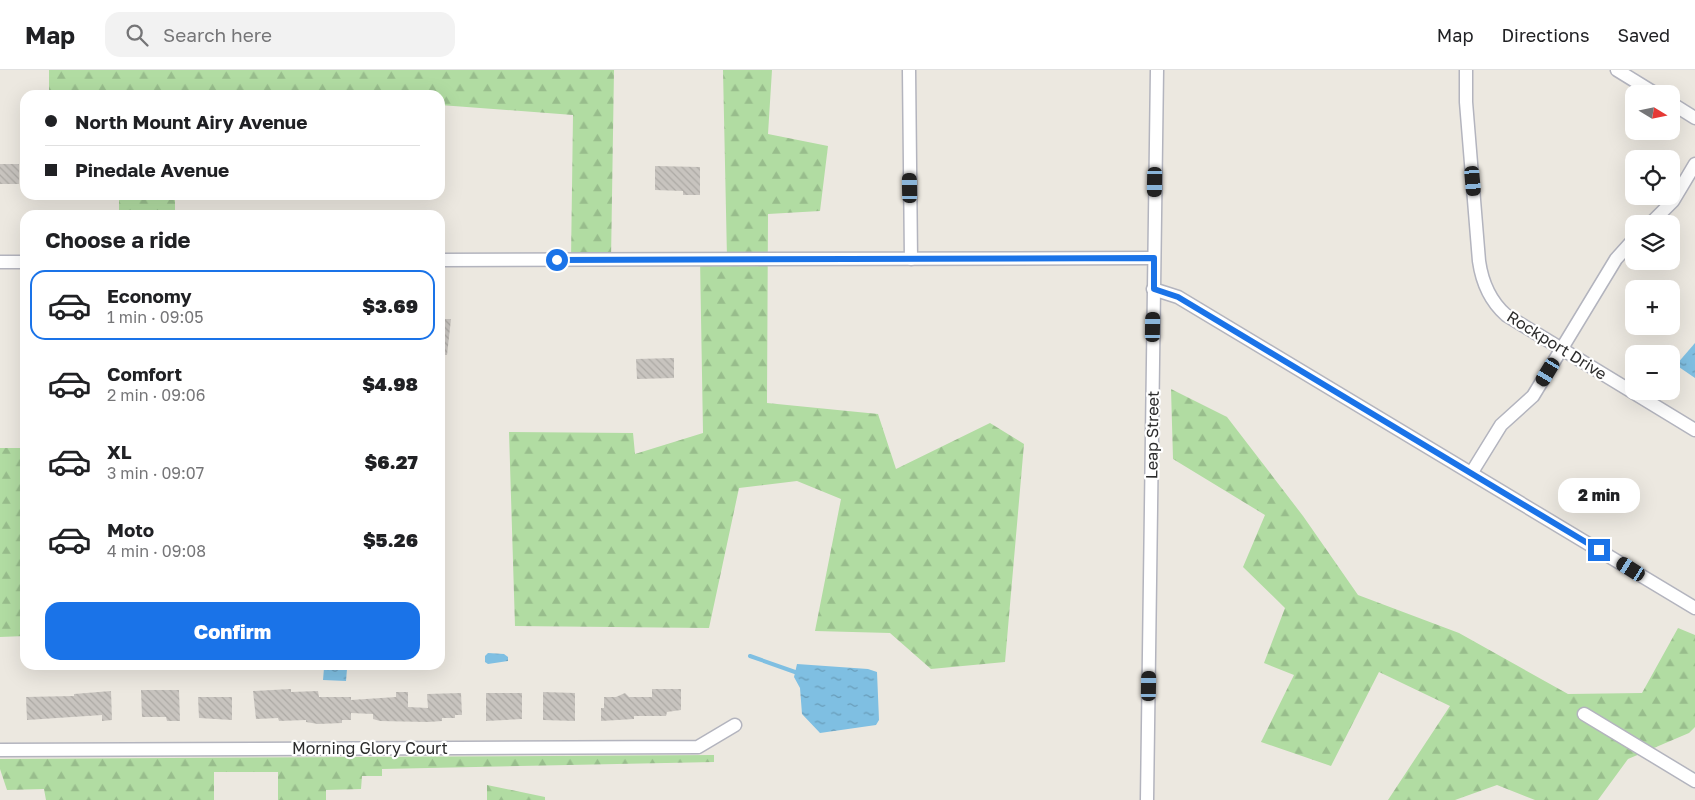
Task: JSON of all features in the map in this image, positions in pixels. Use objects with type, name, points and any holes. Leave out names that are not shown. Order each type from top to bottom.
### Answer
[{"type":"street","points":[[908,70],[911,259]]},
{"type":"street","name":"Leap Street","points":[[1147,800],[1157,70]]},
{"type":"street","name":"Rockport Drive","points":[[1466,70],[1466,102],[1478,251],[1484,285],[1495,304],[1506,315],[1695,430]]},
{"type":"street","points":[[1617,70],[1641,85]]},
{"type":"street","points":[[1680,109],[1695,118]]},
{"type":"street","points":[[1659,215],[1673,201],[1695,164]]},
{"type":"street","points":[[1472,472],[1501,424],[1529,401],[1619,255],[1625,249]]},
{"type":"street","points":[[445,260],[1154,258]]},
{"type":"street","points":[[0,262],[20,262]]},
{"type":"street","points":[[1154,289],[1178,297],[1472,472],[1695,608]]},
{"type":"street","points":[[1584,714],[1695,781]]},
{"type":"street","name":"Morning Glory Court","points":[[0,750],[698,747],[735,725]]},
{"type":"green space","points":[[49,70],[614,70],[611,260],[571,260],[573,115],[445,105],[445,90],[49,90]]},
{"type":"green space","points":[[723,70],[772,70],[768,134],[828,146],[820,211],[768,214],[767,403],[878,414],[896,469],[990,423],[1024,444],[1005,662],[931,669],[890,633],[815,631],[841,499],[797,481],[739,488],[709,628],[515,626],[509,432],[633,433],[635,454],[703,433],[700,258],[727,258]]},
{"type":"green space","points":[[119,200],[175,200],[175,210],[119,210]]},
{"type":"green space","points":[[1171,389],[1227,417],[1303,516],[1358,595],[1459,633],[1568,694],[1642,693],[1678,628],[1695,635],[1695,727],[1689,733],[1628,759],[1598,800],[1535,800],[1497,785],[1455,800],[1388,800],[1450,706],[1379,672],[1331,766],[1261,742],[1294,675],[1264,663],[1285,608],[1243,567],[1265,515],[1173,459]]},
{"type":"green space","points":[[0,448],[20,448],[20,636],[0,637]]},
{"type":"green space","points":[[714,755],[714,762],[382,769],[382,776],[362,776],[361,789],[326,790],[326,800],[278,800],[278,772],[214,772],[214,800],[46,800],[44,789],[7,790],[0,769],[0,759]]},
{"type":"green space","points":[[487,785],[545,797],[545,800],[487,800]]},
{"type":"water","points":[[1695,343],[1695,378],[1680,368],[1680,360]]},
{"type":"water","points":[[488,653],[504,654],[508,657],[508,661],[488,664],[485,662],[485,656]]},
{"type":"water","points":[[797,664],[868,669],[877,672],[879,720],[876,725],[820,733],[802,714],[800,688],[794,677]]},
{"type":"water","points":[[324,670],[347,670],[346,681],[323,680]]},
{"type":"building","points":[[0,164],[19,164],[19,184],[0,184]]},
{"type":"building","points":[[655,166],[700,167],[700,195],[683,195],[683,191],[655,190]]},
{"type":"building","points":[[445,319],[451,319],[447,355],[445,355]]},
{"type":"building","points":[[674,358],[674,378],[637,379],[636,359]]},
{"type":"building","points":[[291,689],[291,692],[318,691],[319,697],[351,697],[351,700],[396,697],[396,692],[408,692],[408,707],[428,708],[427,694],[461,693],[462,715],[455,715],[455,718],[442,718],[442,721],[428,722],[380,721],[373,719],[373,714],[351,713],[351,720],[342,720],[342,723],[318,724],[306,722],[306,720],[279,721],[278,718],[256,719],[253,691]]},
{"type":"building","points":[[652,689],[681,689],[681,710],[667,712],[666,716],[634,716],[634,719],[601,721],[601,708],[604,708],[604,697],[616,697],[625,693],[629,697],[652,697]]},
{"type":"building","points":[[141,690],[179,690],[180,721],[167,721],[166,717],[142,717]]},
{"type":"building","points":[[111,691],[112,720],[102,721],[102,715],[27,720],[26,697],[74,696],[74,694]]},
{"type":"building","points":[[543,692],[575,693],[575,721],[543,720]]},
{"type":"building","points":[[486,693],[522,693],[522,719],[486,721]]},
{"type":"building","points":[[198,697],[232,697],[232,720],[199,718]]},
{"type":"waterway","points":[[750,656],[795,672]]},
{"type":"route","points":[[557,260],[1154,258],[1154,289],[1178,297],[1599,550]]}]
